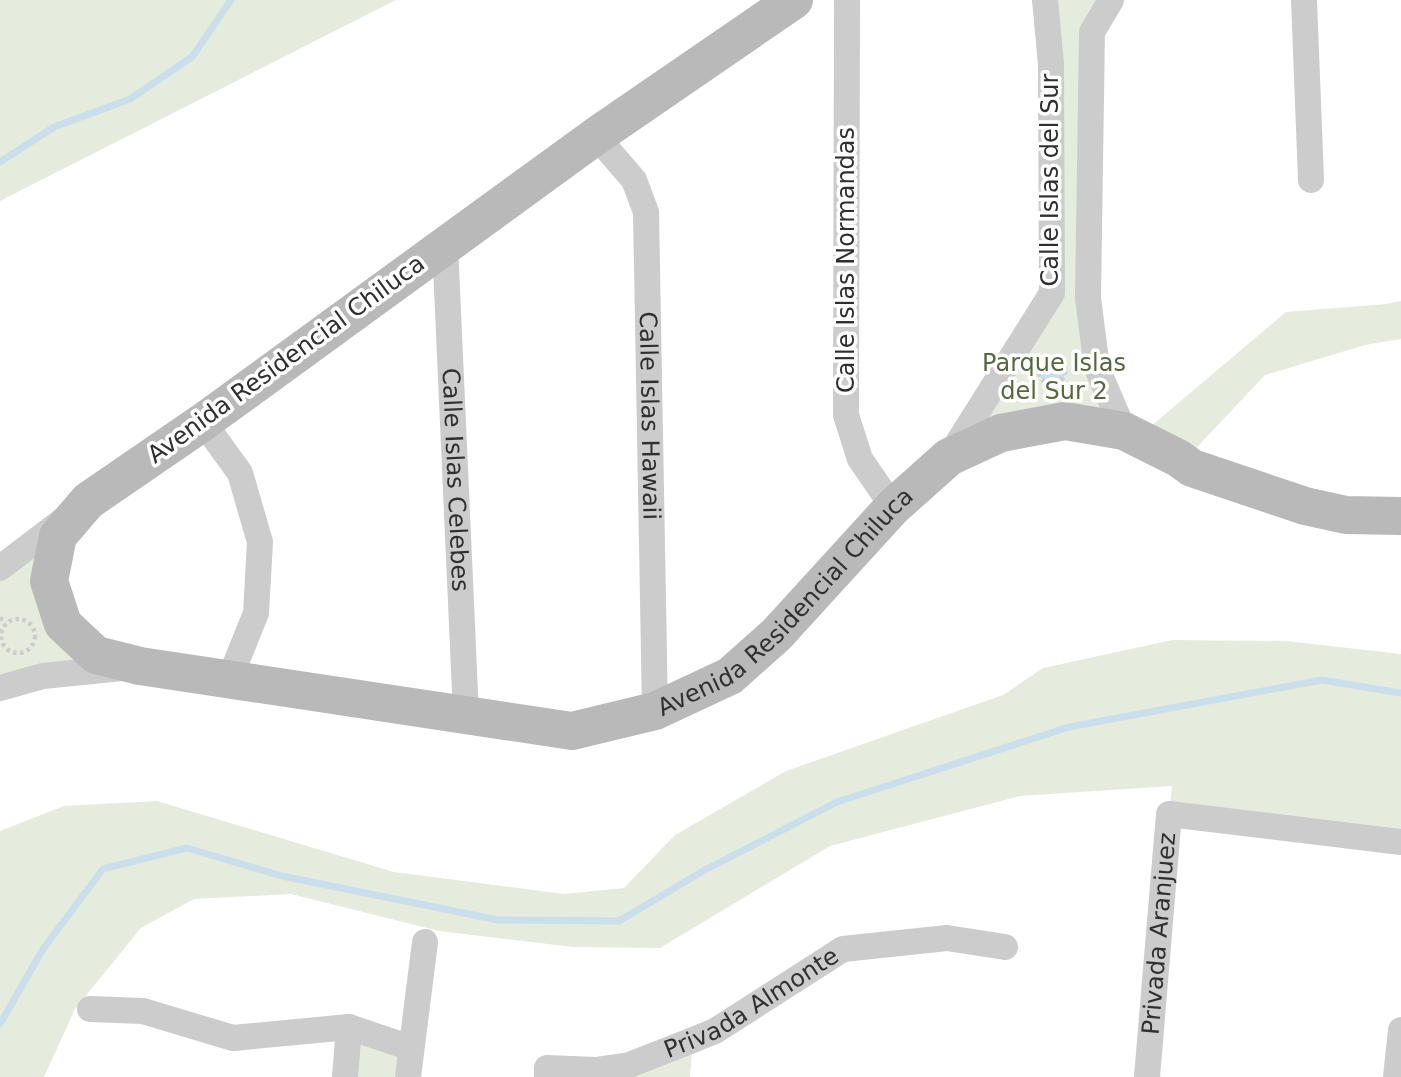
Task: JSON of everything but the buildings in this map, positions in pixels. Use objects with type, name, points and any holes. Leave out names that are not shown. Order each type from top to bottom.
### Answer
[{"type":"street","name":"Avenida Residencial Chiluca","points":[[0,568],[88,501],[203,422],[445,244],[794,0]]},
{"type":"street","name":"Calle Islas Normandas","points":[[847,0],[846,415],[860,459],[893,507]]},
{"type":"street","name":"Calle Islas del Sur","points":[[949,457],[1052,293],[1051,64],[1045,0]]},
{"type":"street","name":"Calle Islas del Sur","points":[[1111,0],[1092,32],[1088,298],[1097,368],[1124,431]]},
{"type":"street","points":[[1304,0],[1311,180]]},
{"type":"street","name":"Calle Islas Hawaii","points":[[596,136],[635,180],[646,212],[655,711]]},
{"type":"street","name":"Calle Islas Celebes","points":[[445,244],[466,715]]},
{"type":"street","name":"Avenida Residencial Chiluca","points":[[88,501],[58,536],[49,581],[63,624],[96,655],[140,666],[572,731],[655,711],[730,676],[777,634],[893,507],[949,457],[1001,433],[1065,421],[1124,431],[1192,468],[1305,506],[1346,515],[1401,516]]},
{"type":"street","points":[[203,422],[240,473],[260,542],[256,614],[229,680]]},
{"type":"street","name":"Avenida Residencial Chiluca","points":[[0,688],[43,676],[140,666]]},
{"type":"street","name":"Privada Aranjuez","points":[[1147,1077],[1170,814],[1401,842]]},
{"type":"street","name":"Privada Almonte","points":[[547,1077],[547,1068],[596,1074],[629,1065],[715,1031],[843,949],[947,938],[1005,947]]},
{"type":"street","points":[[408,1077],[425,942]]},
{"type":"street","points":[[90,1009],[143,1011],[233,1038],[349,1027],[411,1048]]},
{"type":"street","points":[[345,1077],[349,1027]]},
{"type":"street","points":[[1396,1077],[1401,1030]]},
{"type":"path","points":[[1053,358],[1061,361],[1065,370],[1063,379],[1055,384],[1046,383],[1039,377],[1039,367],[1044,360],[1053,358]]},
{"type":"path","points":[[0,618],[6,622]]},
{"type":"path","points":[[18,618],[30,622],[36,633],[35,643],[18,654],[6,650],[0,632],[6,622],[18,618]]},
{"type":"green space","points":[[0,0],[396,0],[0,201]]},
{"type":"green space","name":"Parque Islas del Sur 2","points":[[1045,0],[1111,0],[1092,32],[1088,298],[1124,431],[949,457],[1052,293]]},
{"type":"green space","points":[[1401,301],[1401,339],[1365,345],[1265,375],[1183,462],[1137,438],[1286,312]]},
{"type":"green space","points":[[88,501],[49,581],[96,655],[0,688],[0,568]]},
{"type":"green space","points":[[1172,640],[1286,641],[1401,654],[1401,842],[1169,814],[1172,786],[1020,796],[830,846],[660,948],[573,947],[439,931],[291,894],[194,899],[141,928],[75,1009],[44,1077],[0,1077],[0,831],[64,806],[157,801],[394,872],[564,894],[624,888],[675,835],[786,771],[1003,695],[1043,668]]},
{"type":"green space","points":[[349,1027],[411,1048],[408,1077],[345,1077]]},
{"type":"green space","points":[[693,1040],[690,1077],[547,1077]]},
{"type":"water","points":[[1052,358],[1061,362],[1065,371],[1061,380],[1052,384],[1043,380],[1039,371],[1043,362]]},
{"type":"waterway","points":[[0,162],[54,127],[130,99],[192,57],[231,0]]},
{"type":"waterway","points":[[0,1024],[43,949],[103,869],[187,848],[282,876],[498,920],[619,921],[703,871],[837,802],[1069,727],[1322,680],[1401,693]]}]
